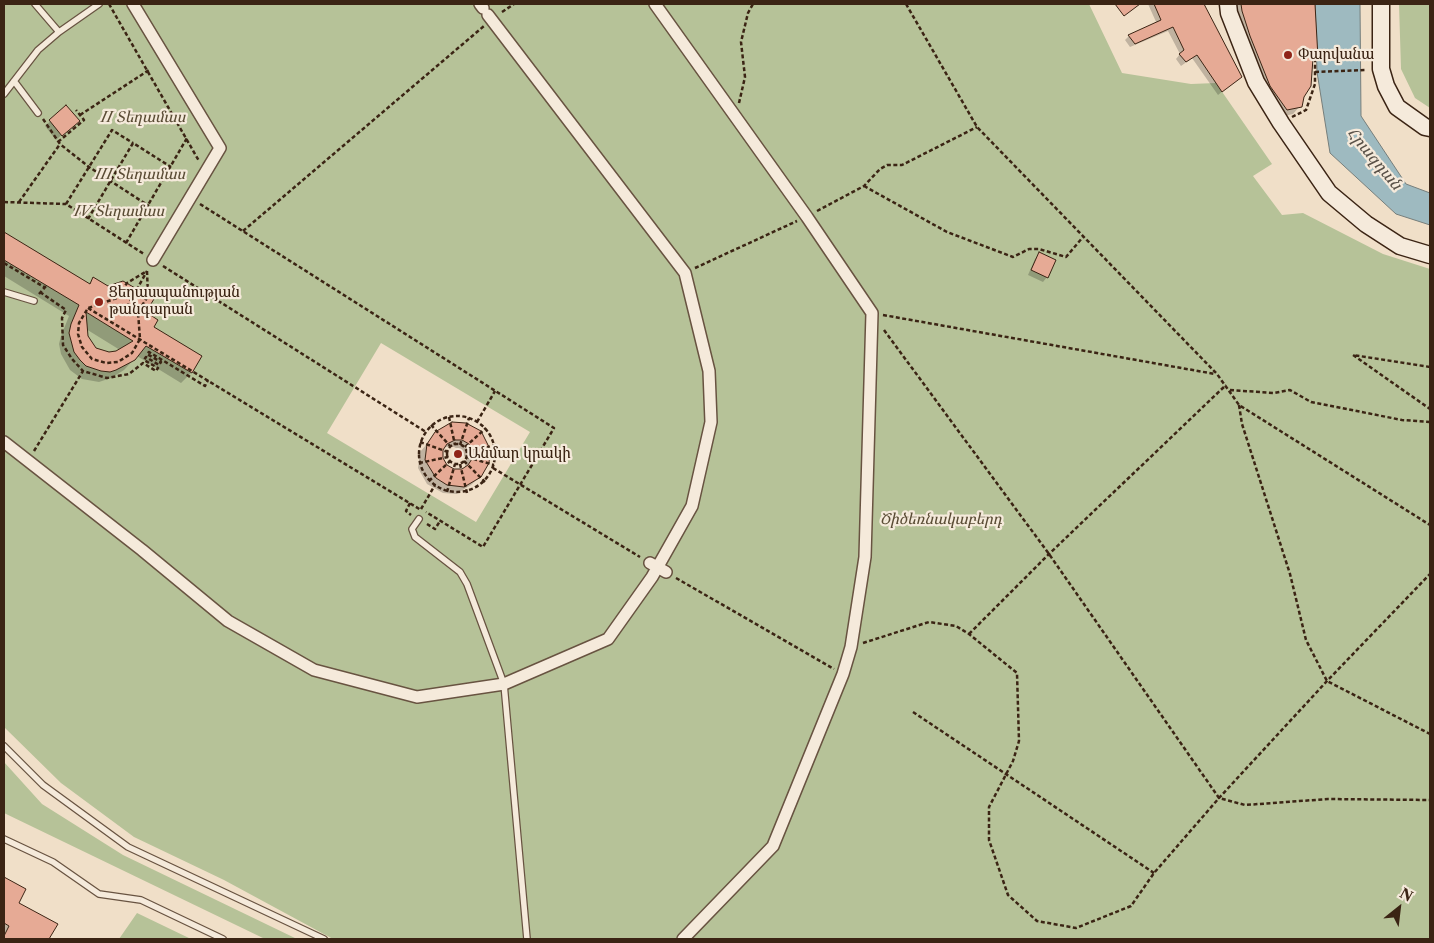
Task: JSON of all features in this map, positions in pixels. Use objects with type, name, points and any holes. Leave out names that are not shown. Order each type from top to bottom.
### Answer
[{"type":"street","points":[[133,4],[220,148],[153,260]]},
{"type":"street","points":[[655,4],[807,217],[872,313],[865,557],[851,647],[839,672],[773,846],[683,939]]},
{"type":"street","points":[[1228,4],[1229,13],[1256,82],[1281,123],[1329,193],[1366,224],[1400,246],[1430,256]]},
{"type":"street","points":[[1381,4],[1381,69],[1386,86],[1397,107],[1425,127],[1430,128]]},
{"type":"street","points":[[4,442],[228,621],[314,670],[417,697],[504,684],[608,639],[658,568],[692,506],[711,422],[709,372],[685,273],[486,12]]},
{"type":"lane","points":[[35,4],[59,32]]},
{"type":"lane","points":[[4,94],[38,50],[59,32],[98,4]]},
{"type":"lane","points":[[14,81],[38,113]]},
{"type":"lane","points":[[4,292],[34,301]]},
{"type":"lane","points":[[419,519],[412,530],[415,537],[460,572],[467,584],[504,684],[527,939]]},
{"type":"lane","points":[[4,746],[44,785],[128,847],[324,939]]},
{"type":"lane","points":[[4,839],[53,862],[98,894],[141,900],[223,939]]},
{"type":"path","points":[[109,4],[149,70],[200,161]]},
{"type":"path","points":[[243,231],[486,12],[514,4]]},
{"type":"path","points":[[736,116],[745,77],[741,42],[748,13],[753,4]]},
{"type":"path","points":[[906,4],[977,127],[1216,374],[1239,405],[1430,525]]},
{"type":"path","points":[[1290,118],[1306,110],[1315,84],[1315,58]]},
{"type":"path","points":[[77,118],[149,70]]},
{"type":"path","points":[[1315,72],[1361,70]]},
{"type":"path","points":[[18,202],[59,143],[84,120],[76,110]]},
{"type":"path","points":[[38,113],[59,143],[89,167],[149,206]]},
{"type":"path","points":[[685,273],[807,217],[864,186],[880,169],[887,165],[902,165],[977,127]]},
{"type":"path","points":[[66,204],[112,130],[171,167]]},
{"type":"path","points":[[126,243],[187,138]]},
{"type":"path","points":[[88,219],[133,143]]},
{"type":"path","points":[[864,186],[947,232],[1013,257],[1029,249],[1039,249],[1066,257],[1083,236]]},
{"type":"path","points":[[4,202],[66,204],[426,432]]},
{"type":"path","points":[[88,308],[483,547],[554,428],[200,204]]},
{"type":"path","points":[[127,307],[153,260]]},
{"type":"path","points":[[4,263],[44,287],[46,286]]},
{"type":"path","points":[[147,271],[148,296],[138,312],[140,340],[132,353],[118,362],[106,363],[92,359],[82,348],[78,334],[79,323],[88,308],[117,298],[127,283],[147,271]]},
{"type":"path","points":[[40,292],[66,310],[62,318],[61,327],[63,345],[83,371],[108,378],[129,374],[143,363],[156,371],[158,368],[144,360],[146,357],[159,365],[161,362],[148,354],[149,352],[204,386],[208,380]]},
{"type":"path","points":[[872,313],[1216,374]]},
{"type":"path","points":[[872,313],[1049,554],[1220,798],[1245,805],[1328,799],[1430,800]]},
{"type":"path","points":[[1430,368],[1353,355],[1430,409]]},
{"type":"path","points":[[28,461],[83,371]]},
{"type":"path","points":[[969,634],[1049,554],[1226,386]]},
{"type":"path","points":[[1229,390],[1274,393],[1290,390],[1311,402],[1402,420],[1430,422]]},
{"type":"path","points":[[477,422],[495,391]]},
{"type":"path","points":[[1239,405],[1242,424],[1290,574],[1306,640],[1327,680],[1430,734]]},
{"type":"path","points":[[449,416],[455,445]]},
{"type":"path","points":[[449,416],[469,417],[486,428],[496,445],[494,466],[485,482],[467,493],[447,492],[428,481],[419,463],[420,442],[426,432],[431,425],[449,416]]},
{"type":"path","points":[[460,445],[469,417]]},
{"type":"path","points":[[431,425],[451,447]]},
{"type":"path","points":[[465,448],[486,428]]},
{"type":"path","points":[[420,442],[448,452]]},
{"type":"path","points":[[460,445],[465,448],[467,457],[460,464],[455,464],[450,461],[448,452],[451,447],[460,445]]},
{"type":"path","points":[[467,452],[496,445]]},
{"type":"path","points":[[419,463],[448,457]]},
{"type":"path","points":[[467,457],[494,466],[520,484],[658,568],[839,672]]},
{"type":"path","points":[[428,481],[450,461]]},
{"type":"path","points":[[464,461],[485,482]]},
{"type":"path","points":[[447,492],[455,464]]},
{"type":"path","points":[[460,464],[467,493]]},
{"type":"path","points":[[421,510],[435,485]]},
{"type":"path","points":[[410,503],[406,511],[435,529],[440,521]]},
{"type":"path","points":[[851,647],[929,622],[956,626],[1017,672],[1018,741],[1013,761],[988,807],[989,840],[1008,895],[1038,921],[1076,928],[1131,906],[1154,873],[1220,798],[1327,680],[1430,574]]},
{"type":"path","points":[[913,712],[1154,873]]},
{"type":"green space","name":"Ծիծեռնակաբերդ","points":[[4,4],[1089,4],[1122,73],[1191,84],[1216,83],[1272,164],[1253,176],[1282,215],[1303,213],[1383,254],[1430,269],[1430,939],[333,939],[224,880],[134,837],[61,783],[4,727]],"holes":[[[381,343],[530,432],[476,522],[327,433]]]},
{"type":"green space","points":[[1399,4],[1430,4],[1430,108],[1415,98],[1401,69]]},
{"type":"green space","points":[[4,762],[42,804],[123,855],[297,939],[265,939],[4,813]]},
{"type":"green space","points":[[137,913],[191,939],[119,939]]},
{"type":"water","name":"Հրազդան","points":[[1315,4],[1360,4],[1361,116],[1406,184],[1430,193],[1430,225],[1396,214],[1330,153],[1317,72]]},
{"type":"building","points":[[1115,4],[1140,4],[1124,16]]},
{"type":"building","points":[[1154,4],[1204,4],[1242,77],[1222,92],[1197,55],[1186,62],[1179,54],[1184,50],[1173,27],[1135,44],[1128,35],[1161,20]]},
{"type":"building","name":"Փարվանա","points":[[1241,4],[1315,4],[1318,58],[1313,58],[1311,86],[1304,97],[1302,107],[1287,110],[1270,86],[1250,36]]},
{"type":"building","points":[[66,105],[80,121],[62,136],[49,120]]},
{"type":"building","name":"Ցեղասպանության թանգարան","points":[[4,232],[90,284],[93,277],[108,286],[123,281],[154,299],[146,312],[158,320],[154,327],[202,356],[192,373],[146,346],[135,360],[110,372],[86,366],[74,352],[69,333],[79,305],[4,260]],"holes":[[[86,312],[133,341],[116,351],[109,352],[96,348],[88,336]]]},
{"type":"building","points":[[1039,252],[1056,260],[1048,278],[1031,270]]},
{"type":"building","points":[[452,422],[466,423],[481,431],[490,449],[489,463],[481,477],[464,487],[447,485],[436,478],[425,460],[427,444],[435,432]],"holes":[[[455,440],[462,440],[469,444],[473,451],[472,459],[462,469],[454,469],[447,465],[443,458],[443,450],[447,444]]]},
{"type":"building","points":[[4,877],[26,889],[19,903],[58,924],[49,939],[4,939],[9,926],[4,923]]},
{"type":"place","name":"Փարվանա","points":[[1288,55]]},
{"type":"place","name":"Ցեղասպանության թանգարան","points":[[99,302]]},
{"type":"place","name":"Անմար կրակի","points":[[458,454]]},
{"type":"park label","name":"II Տեղամաս","points":[[143,118]]},
{"type":"park label","name":"III Տեղամաս","points":[[140,175]]},
{"type":"park label","name":"IV Տեղամաս","points":[[119,212]]}]
